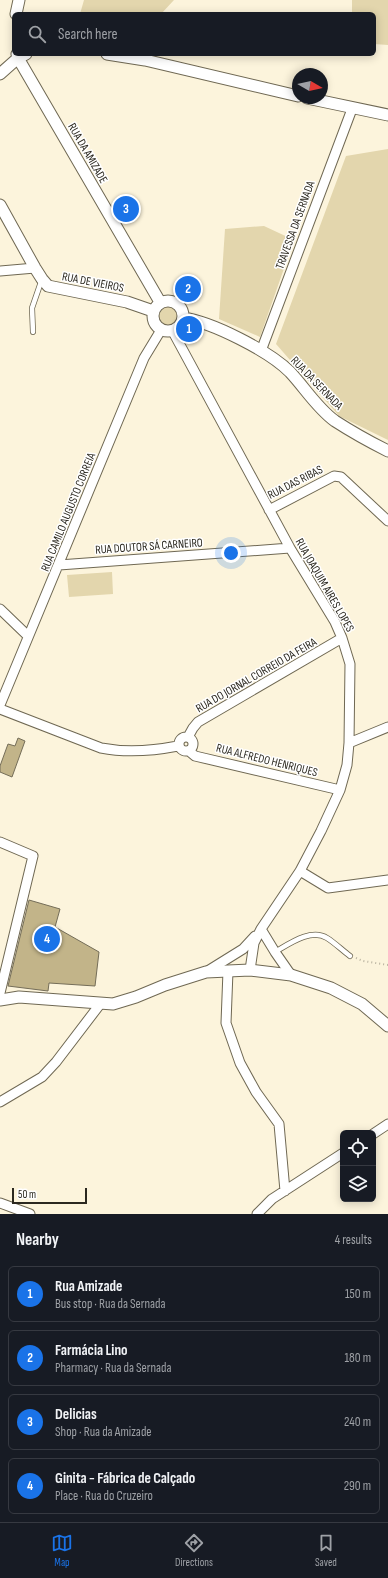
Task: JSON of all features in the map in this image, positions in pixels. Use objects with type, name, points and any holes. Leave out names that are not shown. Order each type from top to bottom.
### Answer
[{"type":"street","points":[[16,12],[18,0]]},
{"type":"street","points":[[0,74],[19,56]]},
{"type":"street","name":"RUA DA AMIZADE","points":[[21,56],[157,306]]},
{"type":"street","points":[[120,56],[145,60],[292,95]]},
{"type":"street","points":[[328,103],[388,115]]},
{"type":"street","name":"TRAVESSA DA SERNADA","points":[[261,351],[352,109]]},
{"type":"street","name":"RUA DE VIEIROS","points":[[0,205],[35,268],[48,286],[127,302],[157,306]]},
{"type":"street","points":[[0,271],[35,268]]},
{"type":"street","points":[[170,300],[178,304],[183,313],[183,318],[179,326],[167,330],[158,327],[153,320],[157,306],[170,300]]},
{"type":"street","name":"RUA DA SERNADA","points":[[183,318],[207,324],[261,351],[288,370],[308,394],[334,420],[388,451]]},
{"type":"street","name":"RUA JOAQUIM AIRES LOPES","points":[[167,330],[290,548],[335,622],[342,638],[350,664],[349,743],[347,765],[340,790],[300,871],[262,929]]},
{"type":"street","name":"RUA CAMILO AUGUSTO CORREIA","points":[[0,705],[144,358],[167,330]]},
{"type":"street","name":"RUA DAS RIBAS","points":[[269,510],[334,476],[341,477],[388,521]]},
{"type":"street","name":"RUA DOUTOR SÁ CARNEIRO","points":[[59,565],[290,548]]},
{"type":"street","points":[[0,609],[28,636]]},
{"type":"street","name":"RUA DO JORNAL CORREIO DA FEIRA","points":[[188,737],[198,722],[342,638]]},
{"type":"street","points":[[0,709],[101,748],[152,751],[178,746],[178,742],[181,738],[188,737],[192,740],[193,745],[189,751]]},
{"type":"street","points":[[349,743],[388,727]]},
{"type":"street","name":"RUA ALFREDO HENRIQUES","points":[[178,746],[182,751],[189,751],[195,756],[340,790]]},
{"type":"street","points":[[0,842],[33,856],[0,993]]},
{"type":"street","points":[[300,871],[328,888],[388,880]]},
{"type":"street","points":[[262,929],[275,952],[291,975]]},
{"type":"street","points":[[250,970],[254,943],[262,929]]},
{"type":"street","points":[[0,1000],[19,997],[113,1004],[136,998],[165,985],[206,972],[243,949],[262,929]]},
{"type":"street","points":[[206,972],[250,970],[291,975],[331,988],[362,1004],[388,1026]]},
{"type":"street","points":[[228,971],[226,1023],[240,1063],[256,1092],[279,1124],[285,1190]]},
{"type":"street","points":[[0,1102],[42,1076],[56,1062],[101,1003]]},
{"type":"street","points":[[376,1132],[388,1124]]},
{"type":"street","points":[[257,1214],[272,1199],[340,1155]]},
{"type":"street","points":[[0,1203],[30,1214]]},
{"type":"lane","points":[[32,332],[32,308],[42,279]]},
{"type":"lane","points":[[275,952],[306,937],[320,935],[328,938],[350,956]]},
{"type":"path","points":[[350,956],[363,961],[388,965]]},
{"type":"shaded area","points":[[84,0],[174,0],[163,12],[81,12]]},
{"type":"shaded area","points":[[352,0],[388,0],[388,45],[376,44],[376,12],[352,12]]},
{"type":"shaded area","points":[[388,149],[388,440],[339,416],[276,344],[346,156]]},
{"type":"shaded area","points":[[264,226],[294,240],[260,337],[219,319],[225,229]]},
{"type":"shaded area","points":[[164,307],[172,307],[177,312],[175,323],[172,325],[164,325],[159,320],[159,312]]},
{"type":"shaded area","points":[[112,572],[113,594],[69,597],[67,575]]},
{"type":"building","points":[[18,738],[25,741],[12,777],[0,772],[0,766],[8,744],[15,746]]},
{"type":"building","points":[[29,900],[60,909],[55,927],[99,952],[95,986],[49,983],[48,991],[8,986]]},
{"type":"place","name":"Delicias","points":[[126,209]]},
{"type":"place","name":"Farmácia Lino","points":[[188,289]]},
{"type":"place","name":"Rua Amizade","points":[[189,329]]},
{"type":"place","name":"Ginita - Fábrica de Calçado","points":[[47,939]]}]
